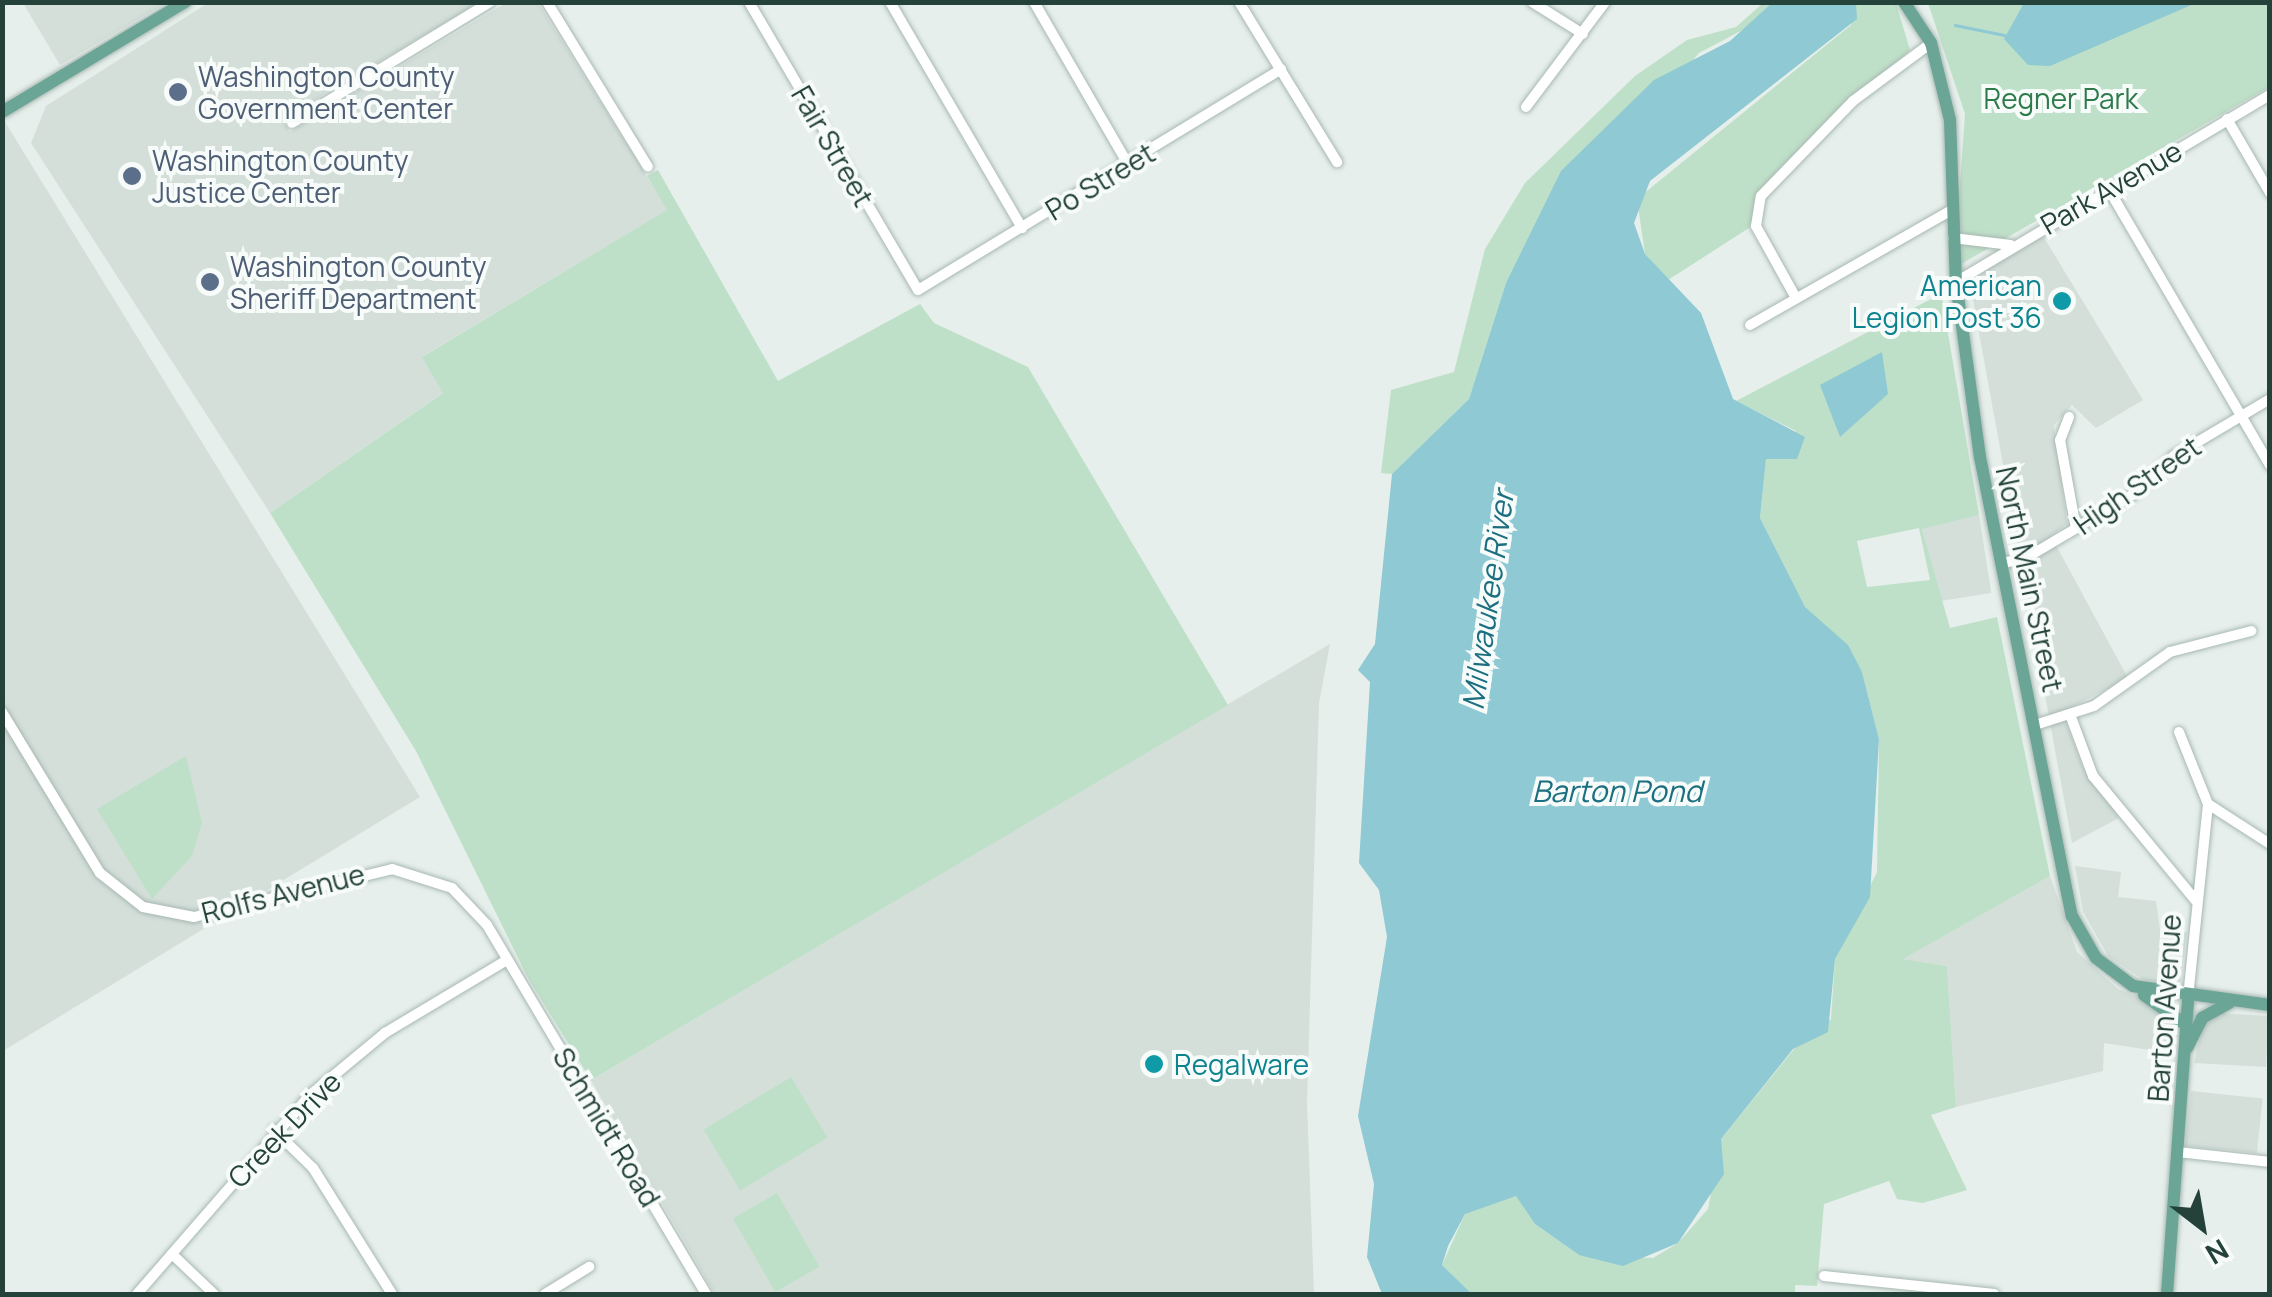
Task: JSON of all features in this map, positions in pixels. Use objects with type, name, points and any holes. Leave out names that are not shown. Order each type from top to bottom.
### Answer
[{"type":"main road","points":[[2,112],[185,2]]},
{"type":"main road","name":"North Main Street","points":[[1904,2],[1922,21]]},
{"type":"main road","name":"North Main Street","points":[[1921,2],[1922,21],[1950,120],[1956,282],[2002,563],[2072,916],[2096,958],[2132,986],[2188,998],[2270,1005]]},
{"type":"main road","points":[[2132,986],[2186,1026]]},
{"type":"main road","name":"Barton Avenue","points":[[2167,1294],[2188,998]]},
{"type":"main road","points":[[2184,1052],[2202,1018],[2231,1002]]},
{"type":"street","points":[[292,123],[490,2]]},
{"type":"street","points":[[547,2],[648,167]]},
{"type":"street","points":[[890,2],[1022,228]]},
{"type":"street","points":[[1034,2],[1128,164]]},
{"type":"street","points":[[1239,2],[1337,162]]},
{"type":"street","points":[[1532,2],[1583,34]]},
{"type":"street","points":[[1526,107],[1605,2]]},
{"type":"street","name":"Fair Street","points":[[749,3],[918,290]]},
{"type":"street","points":[[1796,298],[1756,226],[1760,196],[1853,101],[1931,43]]},
{"type":"street","name":"Po Street","points":[[918,290],[1281,69]]},
{"type":"street","name":"Park Avenue","points":[[1956,282],[2012,245],[2270,95]]},
{"type":"street","points":[[2227,119],[2270,193]]},
{"type":"street","points":[[2108,188],[2270,464]]},
{"type":"street","points":[[1750,324],[1952,210]]},
{"type":"street","points":[[1953,238],[2012,245]]},
{"type":"street","name":"High Street","points":[[2002,563],[2076,528],[2240,416],[2270,400]]},
{"type":"street","points":[[2070,417],[2060,440],[2076,528]]},
{"type":"street","points":[[2035,725],[2071,717],[2170,652],[2251,631]]},
{"type":"street","name":"Rolfs Avenue","points":[[2,712],[100,873],[143,907],[194,917],[392,869],[452,888],[476,908],[507,960]]},
{"type":"street","points":[[2071,717],[2093,776],[2196,902]]},
{"type":"street","name":"Barton Avenue","points":[[2179,732],[2208,804],[2188,998]]},
{"type":"street","points":[[2208,804],[2270,844]]},
{"type":"street","name":"Creek Drive","points":[[136,1294],[274,1130],[385,1034],[507,960]]},
{"type":"street","name":"Schmidt Road","points":[[507,960],[706,1294]]},
{"type":"street","points":[[274,1130],[312,1168],[392,1294]]},
{"type":"street","points":[[2178,1152],[2270,1162]]},
{"type":"street","points":[[172,1254],[214,1294]]},
{"type":"street","points":[[544,1294],[589,1266]]},
{"type":"street","points":[[1824,1276],[1994,1294]]},
{"type":"street","points":[[1857,1294],[1858,1281]]},
{"type":"shaded area","points":[[23,3],[166,3],[60,65]]},
{"type":"shaded area","points":[[208,3],[478,3],[282,119],[290,132],[506,3],[538,3],[668,210],[423,356],[444,392],[270,513],[31,143],[46,106]]},
{"type":"shaded area","points":[[2,117],[420,797],[3,1051],[2,1051]]},
{"type":"shaded area","points":[[2043,236],[2143,400],[2096,428],[2072,405],[2054,425],[2067,524],[2051,536],[2128,678],[2062,712],[2083,767],[2119,818],[2072,843],[1971,289],[1985,270]]},
{"type":"shaded area","points":[[1979,515],[1991,593],[1934,602],[1922,524]]},
{"type":"shaded area","points":[[1330,644],[1319,703],[1307,1103],[1314,1294],[715,1294],[591,1080]]},
{"type":"shaded area","points":[[2075,866],[2121,872],[2118,897],[2156,901],[2160,930],[2187,932],[2180,986],[2144,980],[2108,956],[2083,911]]},
{"type":"shaded area","points":[[2050,876],[2077,952],[2118,989],[2158,1006],[2174,1024],[2176,1054],[2104,1043],[2103,1071],[1956,1107],[1947,966],[1902,959]]},
{"type":"shaded area","points":[[2216,1013],[2269,1016],[2266,1067],[2194,1063],[2203,1025]]},
{"type":"shaded area","points":[[2191,1091],[2263,1099],[2257,1153],[2185,1146]]},
{"type":"green space","points":[[1763,3],[1772,3],[1752,25],[1699,53],[1506,283],[1469,399],[1392,474],[1381,473],[1391,390],[1454,372],[1485,249],[1525,183],[1635,76],[1687,40],[1736,27]]},
{"type":"green space","points":[[1856,3],[1896,3],[1910,50],[1759,198],[1749,228],[1668,280],[1645,254],[1637,199],[1851,25]]},
{"type":"green space","name":"Regner Park","points":[[1928,3],[2269,3],[2269,87],[1954,268],[1965,114]]},
{"type":"green space","points":[[658,170],[778,381],[920,304],[934,323],[1028,367],[1228,705],[591,1080],[528,978],[416,751],[270,513],[443,393],[422,357],[667,210],[647,176]]},
{"type":"green space","points":[[1933,298],[1942,298],[1979,515],[1922,529],[1950,628],[1997,617],[2050,876],[1903,959],[1947,966],[1956,1107],[1931,1115],[1967,1190],[1923,1203],[1897,1199],[1889,1181],[1824,1204],[1817,1286],[1795,1285],[1795,1294],[1472,1294],[1442,1265],[1465,1214],[1486,1202],[1517,1196],[1535,1224],[1579,1255],[1653,1258],[1678,1243],[1708,1209],[1721,1139],[1794,1049],[1831,1019],[1835,959],[1877,872],[1879,739],[1862,672],[1805,608],[1760,518],[1766,458],[1796,431],[1736,401]],"holes":[[[1919,528],[1930,580],[1867,587],[1857,541]]]},
{"type":"green space","points":[[186,756],[202,823],[192,856],[152,899],[97,809]]},
{"type":"green space","points":[[791,1077],[828,1138],[740,1190],[704,1130]]},
{"type":"green space","points":[[777,1193],[819,1267],[775,1292],[733,1218]]},
{"type":"water","points":[[2024,2],[2196,3],[2050,66],[2028,65],[2004,39]]},
{"type":"water","name":"Barton Pond","points":[[1772,3],[1856,3],[1857,19],[1650,181],[1634,223],[1645,254],[1701,313],[1733,399],[1805,437],[1797,459],[1766,459],[1760,518],[1805,607],[1848,645],[1862,672],[1879,739],[1870,897],[1835,959],[1828,1032],[1793,1049],[1721,1139],[1724,1174],[1678,1243],[1623,1266],[1579,1255],[1535,1224],[1516,1196],[1465,1214],[1448,1246],[1442,1265],[1472,1294],[1382,1294],[1367,1257],[1374,1184],[1358,1116],[1387,937],[1379,890],[1359,863],[1370,682],[1358,670],[1375,644],[1392,474],[1469,399],[1506,283],[1561,171],[1654,80],[1730,41]]},
{"type":"water","points":[[1882,352],[1888,394],[1840,437],[1820,385]]},
{"type":"waterway","points":[[1955,25],[2004,35]]},
{"type":"place","name":"Washington County Government Center","points":[[178,92]]},
{"type":"place","name":"Washington County Justice Center","points":[[132,176]]},
{"type":"place","name":"Washington County Sheriff Department","points":[[210,282]]},
{"type":"place","name":"American Legion Post 36","points":[[2062,301]]},
{"type":"place","name":"Regalware","points":[[1154,1064]]},
{"type":"water label","name":"Milwaukee River","points":[[1488,600]]}]
